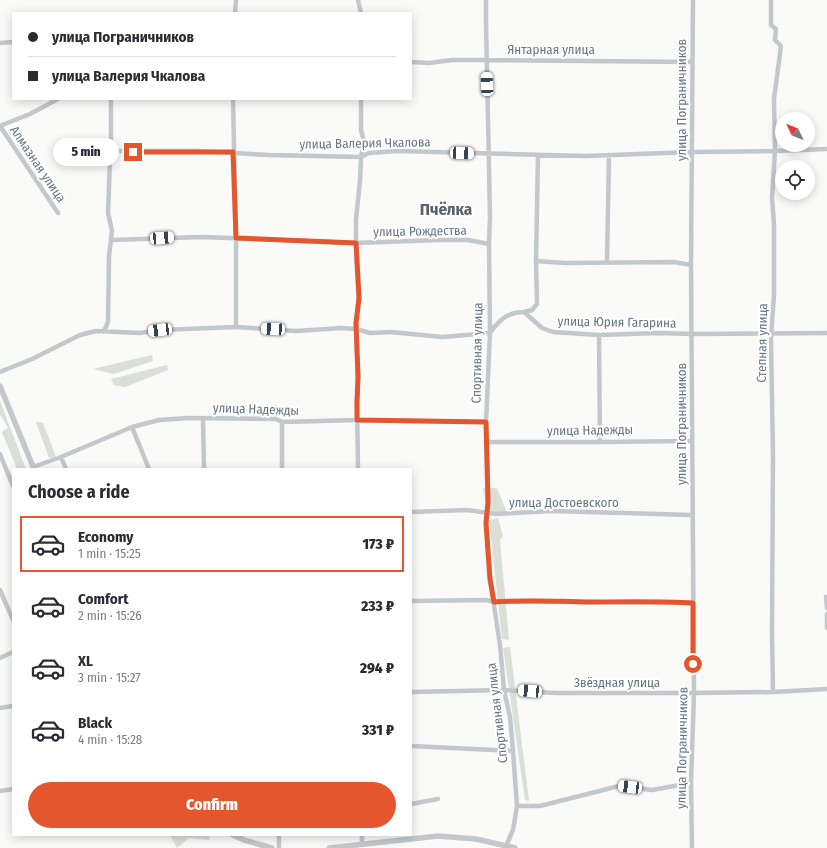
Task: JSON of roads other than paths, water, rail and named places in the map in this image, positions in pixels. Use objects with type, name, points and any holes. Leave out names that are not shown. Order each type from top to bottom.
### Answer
[{"type":"street","points":[[235,12],[236,0]]},
{"type":"street","points":[[358,0],[361,12]]},
{"type":"street","name":"Спортивная улица","points":[[486,0],[490,216],[490,333],[486,422],[488,502],[486,523],[490,579],[504,690],[510,717],[517,806],[513,830],[507,847]]},
{"type":"street","name":"улица Пограничников","points":[[692,848],[691,783],[694,693],[691,334],[693,0]]},
{"type":"street","name":"Степная улица","points":[[771,0],[771,25],[776,29],[775,40],[781,46],[774,99],[775,151],[772,198],[774,224],[774,296],[771,334],[773,449],[773,692]]},
{"type":"street","points":[[0,43],[12,42]]},
{"type":"street","name":"Янтарная улица","points":[[412,62],[429,63],[452,60],[692,62]]},
{"type":"street","points":[[0,126],[30,114],[56,100]]},
{"type":"street","points":[[104,331],[108,322],[109,256],[112,240],[112,231],[108,213],[111,151],[111,100]]},
{"type":"street","points":[[233,100],[236,327]]},
{"type":"street","points":[[358,468],[358,377],[356,323],[359,298],[356,219],[361,157],[364,142],[361,130],[360,100]]},
{"type":"street","name":"Алмазная улица","points":[[0,126],[58,213]]},
{"type":"street","name":"улица Валерия Чкалова","points":[[815,149],[827,149]]},
{"type":"street","name":"улица Валерия Чкалова","points":[[111,151],[233,152],[269,155],[361,157],[369,153],[397,151],[538,155],[609,155],[775,151]]},
{"type":"street","points":[[0,372],[32,359],[80,335],[96,331],[140,333],[160,330],[236,327],[296,331],[340,328],[356,329],[370,333],[391,332],[442,337],[490,333],[504,316],[515,312],[532,310],[537,304],[536,261],[538,155]]},
{"type":"street","points":[[606,262],[609,155]]},
{"type":"street","name":"улица Рождества","points":[[112,240],[202,236],[356,243],[468,240],[489,244]]},
{"type":"street","points":[[536,261],[674,262],[691,265]]},
{"type":"street","name":"улица Юрия Гагарина","points":[[524,312],[542,328],[554,332],[599,335],[658,333],[827,333]]},
{"type":"street","points":[[599,335],[600,442]]},
{"type":"street","points":[[0,386],[2,397],[34,468]]},
{"type":"street","points":[[203,418],[204,468]]},
{"type":"street","name":"улица Надежды","points":[[34,468],[132,427],[158,420],[203,418],[276,419],[282,422],[357,420],[486,422]]},
{"type":"street","points":[[282,422],[282,468]]},
{"type":"street","points":[[132,427],[149,468]]},
{"type":"street","name":"улица Надежды","points":[[487,442],[692,441]]},
{"type":"street","points":[[0,454],[12,484]]},
{"type":"street","points":[[61,457],[66,468]]},
{"type":"street","name":"улица Достоевского","points":[[412,512],[467,510],[496,514],[553,511],[692,515]]},
{"type":"street","points":[[0,590],[12,618]]},
{"type":"street","points":[[826,597],[827,608]]},
{"type":"street","points":[[412,601],[486,600],[494,602],[555,600],[586,602],[693,603]]},
{"type":"street","points":[[827,614],[827,628]]},
{"type":"street","points":[[0,658],[12,652]]},
{"type":"street","name":"Звёздная улица","points":[[504,690],[556,693],[694,693],[773,692],[827,689]]},
{"type":"street","points":[[412,692],[504,690]]},
{"type":"street","points":[[0,708],[12,706]]},
{"type":"street","points":[[412,746],[513,751]]},
{"type":"street","points":[[517,806],[540,806],[619,786],[652,790],[691,783]]},
{"type":"street","points":[[0,791],[12,789]]},
{"type":"street","points":[[412,804],[438,799]]},
{"type":"street","points":[[235,836],[272,848]]},
{"type":"street","points":[[279,836],[279,848]]},
{"type":"street","points":[[362,836],[362,844]]},
{"type":"street","points":[[329,848],[438,836],[476,839],[515,848]]},
{"type":"district","name":"Пчёлка","points":[[446,209]]}]
